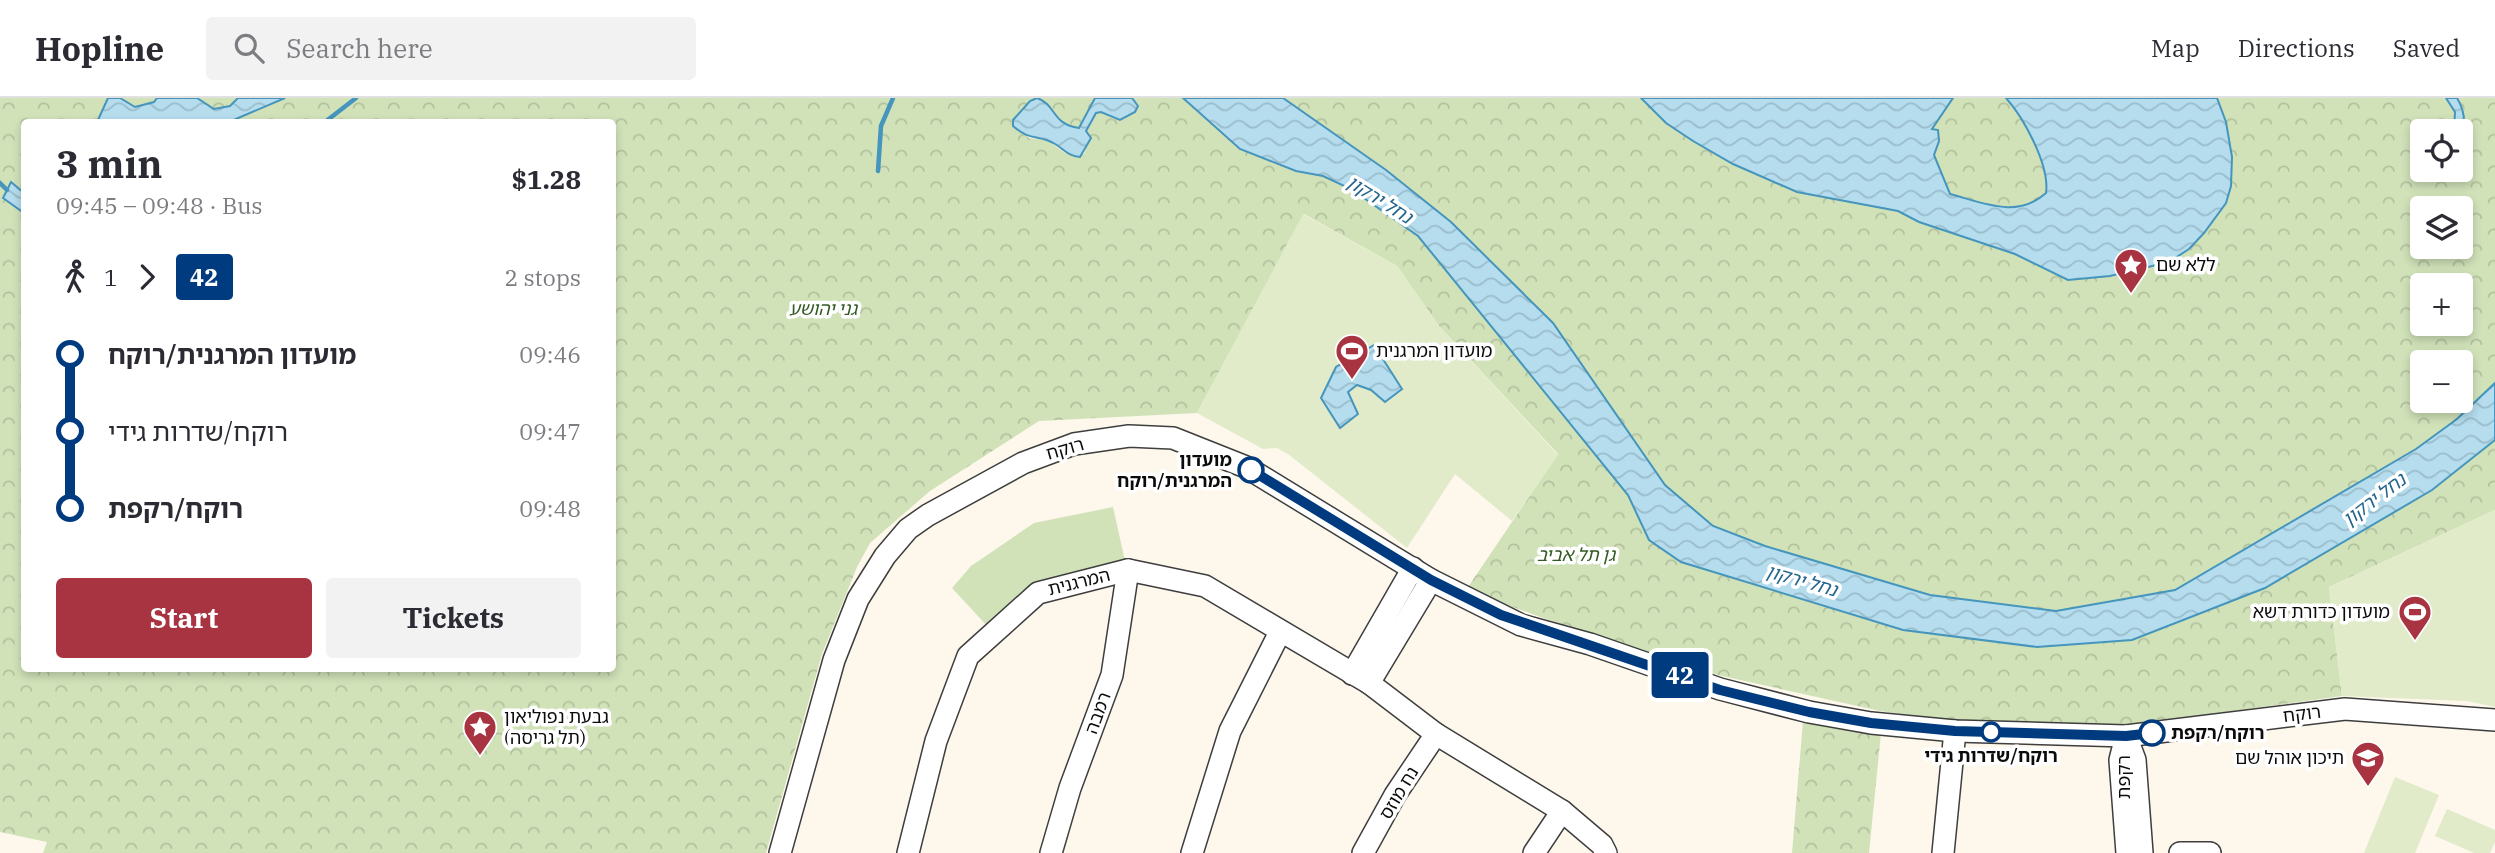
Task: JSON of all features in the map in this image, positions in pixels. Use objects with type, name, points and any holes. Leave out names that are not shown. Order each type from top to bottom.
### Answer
[{"type":"street","name":"רוקח","points":[[780,853],[834,660],[870,578],[908,529],[961,495],[1023,463],[1074,444],[1129,436],[1173,438],[1246,467],[1422,574],[1521,625],[1590,644],[1720,690],[1841,719],[1955,731],[2126,736],[2345,709],[2495,720]]},
{"type":"street","name":"המרגנית","points":[[908,853],[936,741],[968,656],[1038,593],[1128,570],[1205,586],[1361,679],[1436,734],[1562,811],[1602,845],[1606,853]]},
{"type":"street","name":"רמבה","points":[[1051,853],[1070,788],[1112,675],[1128,570]]},
{"type":"street","points":[[1361,679],[1422,574]]},
{"type":"street","points":[[1192,853],[1230,731],[1280,632]]},
{"type":"street","points":[[1943,853],[1955,731]]},
{"type":"street","name":"נח מוזס","points":[[1363,853],[1395,795],[1436,734]]},
{"type":"street","name":"רקפת","points":[[2126,736],[2120,760],[2127,853]]},
{"type":"street","name":"רקפת","points":[[2126,736],[2135,760],[2142,853]]},
{"type":"street","points":[[1534,853],[1562,811]]},
{"type":"street","points":[[2180,853],[2210,853]]},
{"type":"green space","name":"גני יהושע","points":[[0,98],[1037,98],[1030,101],[1011,123],[1029,138],[1047,140],[1065,153],[1084,154],[1090,138],[1086,131],[1096,113],[1101,112],[1114,119],[1138,106],[1132,98],[1183,98],[1240,149],[1296,171],[1323,176],[1351,189],[1418,236],[1628,495],[1649,540],[1681,562],[1903,630],[2037,646],[2265,588],[2432,490],[2495,440],[2495,510],[2329,587],[2342,696],[2102,729],[1956,722],[1880,711],[1722,676],[1594,642],[1557,623],[1466,590],[1558,454],[1439,326],[1397,266],[1304,214],[1197,413],[1039,421],[930,491],[870,543],[857,567],[822,654],[766,853],[43,853],[47,842],[0,832]]},
{"type":"green space","points":[[1038,98],[1095,98],[1080,128],[1064,123]]},
{"type":"green space","points":[[1283,98],[1641,98],[1666,123],[1693,141],[1733,164],[1797,192],[1898,211],[1919,222],[2014,254],[2068,280],[2110,276],[2169,262],[2231,186],[2232,157],[2226,122],[2217,98],[2495,98],[2495,383],[2473,404],[2473,350],[2410,350],[2410,413],[2463,413],[2416,449],[2175,590],[2056,611],[1930,595],[1765,546],[1713,526],[1665,485],[1553,323],[1451,222],[1386,170]]},
{"type":"green space","points":[[1953,98],[2006,98],[2020,117],[2040,156],[2046,192],[2024,205],[2012,207],[1950,194],[1934,155],[1939,141],[1931,130]]},
{"type":"green space","name":"מועדון המרגנית","points":[[1303,214],[1397,266],[1439,326],[1558,455],[1512,521],[1455,474],[1407,548],[1288,454],[1277,448],[1263,449],[1197,413]]},
{"type":"green space","points":[[1113,507],[1125,561],[989,628],[952,588],[971,566],[1034,523]]},
{"type":"green space","name":"מועדון כדורת דשא","points":[[2495,510],[2495,707],[2467,701],[2342,696],[2329,587]]},
{"type":"green space","points":[[1803,721],[1881,733],[1869,853],[1792,853]]},
{"type":"green space","points":[[2395,777],[2439,795],[2415,853],[2364,853]]},
{"type":"green space","points":[[2447,809],[2495,830],[2495,842],[2490,853],[2474,853],[2435,836]]},
{"type":"water","points":[[108,98],[120,98],[135,107],[154,102],[157,98],[197,98],[214,109],[230,106],[238,98],[285,98],[236,119],[98,119]]},
{"type":"water","points":[[1037,98],[1048,105],[1063,123],[1079,128],[1095,98],[1132,98],[1138,106],[1135,112],[1120,120],[1101,112],[1096,113],[1086,131],[1091,138],[1080,157],[1069,154],[1049,141],[1025,134],[1013,126],[1013,120],[1030,101]]},
{"type":"water","name":"נחל ירקון","points":[[1183,98],[1283,98],[1386,170],[1451,222],[1553,323],[1665,485],[1713,526],[1765,546],[1930,595],[2056,611],[2175,590],[2416,449],[2463,413],[2473,413],[2473,404],[2495,383],[2495,440],[2432,490],[2265,588],[2132,640],[2037,647],[1903,630],[1681,562],[1649,540],[1628,495],[1418,236],[1351,189],[1323,176],[1296,171],[1240,149]]},
{"type":"water","points":[[1641,98],[1953,98],[1932,129],[1938,130],[1939,141],[1934,155],[1950,194],[2000,207],[2012,207],[2035,201],[2046,193],[2046,182],[2034,143],[2006,98],[2217,98],[2226,122],[2232,157],[2231,186],[2226,203],[2204,233],[2189,249],[2169,262],[2110,276],[2068,280],[2015,254],[1919,222],[1898,211],[1797,192],[1733,164],[1693,141],[1666,123]]},
{"type":"water","points":[[2446,98],[2457,98],[2464,119],[2455,119],[2455,112]]},
{"type":"water","points":[[11,182],[21,190],[21,211],[3,198]]},
{"type":"water","points":[[1374,345],[1402,389],[1385,402],[1371,390],[1357,385],[1348,392],[1358,414],[1340,428],[1321,398],[1336,367]]},
{"type":"waterway","points":[[329,119],[356,98]]},
{"type":"waterway","points":[[878,171],[881,126],[893,98]]},
{"type":"waterway","points":[[0,183],[7,190]]},
{"type":"bus line","name":"42","points":[[1251,470],[1431,580],[1521,625],[1590,644],[1720,690],[1841,719],[1871,723],[1955,731],[2126,736],[2152,733]]},
{"type":"place","name":"ללא שם","points":[[2131,295]]},
{"type":"place","name":"מועדון המרגנית","points":[[1352,381]]},
{"type":"place","name":"מועדון המרגנית/רוקח","points":[[1251,470]]},
{"type":"place","name":"מועדון כדורת דשא","points":[[2415,642]]},
{"type":"place","name":"רוקח/שדרות גידי","points":[[1991,732]]},
{"type":"place","name":"רוקח/רקפת","points":[[2152,733]]},
{"type":"place","name":"גבעת נפוליאון (תל גריסה)","points":[[480,757]]},
{"type":"place","name":"תיכון אוהל שם","points":[[2368,788]]},
{"type":"park label","name":"גן תל אביב","points":[[1576,555]]}]
